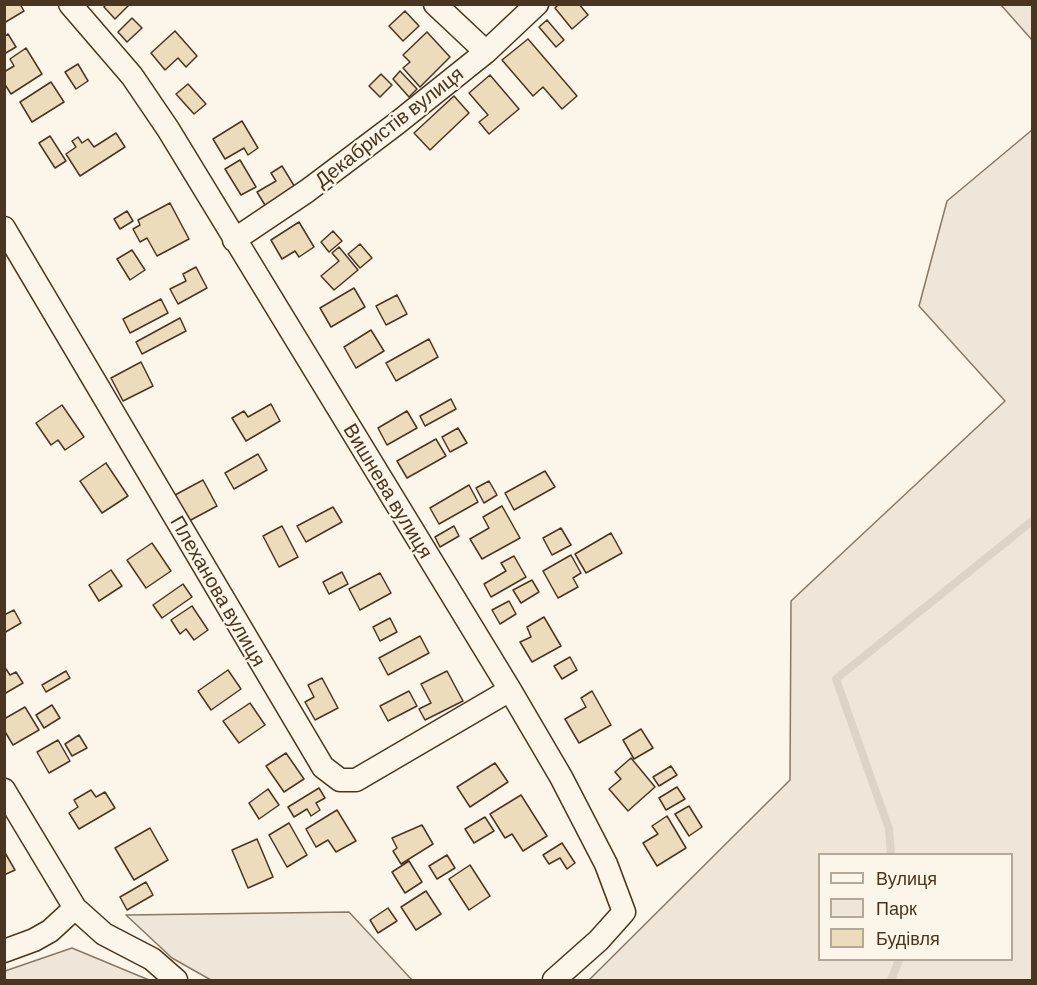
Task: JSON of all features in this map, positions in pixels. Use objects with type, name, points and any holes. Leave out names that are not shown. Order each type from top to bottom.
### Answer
[{"type":"street","name":"Вишнева вулиця","points":[[70,4],[132,76],[151,103],[510,690],[561,777],[606,864],[624,912],[599,940],[554,981]]},
{"type":"street","points":[[435,4],[486,52]]},
{"type":"street","name":"Декабристів вулиця","points":[[234,240],[307,191],[486,52],[537,4]]},
{"type":"street","name":"Плеханова вулиця","points":[[4,228],[322,767],[340,780],[356,780],[510,690]]},
{"type":"street","points":[[4,790],[75,908],[104,934],[152,959],[177,981]]},
{"type":"street","points":[[4,951],[42,935],[75,908]]},
{"type":"green space","points":[[1001,5],[1032,5],[1032,40]]},
{"type":"green space","points":[[1032,130],[1032,980],[589,980],[790,780],[791,601],[1005,401],[919,306],[947,201]]},
{"type":"green space","points":[[349,912],[412,980],[211,980],[172,958],[126,915]]},
{"type":"green space","points":[[72,948],[149,980],[5,980],[5,971]]},
{"type":"building","points":[[4,4],[20,4],[24,11],[4,23]]},
{"type":"building","points":[[106,4],[130,4],[115,19],[104,7]]},
{"type":"building","points":[[559,4],[579,4],[588,15],[572,29],[555,8]]},
{"type":"building","points":[[405,11],[419,26],[403,41],[389,26]]},
{"type":"building","points":[[132,18],[142,28],[127,42],[118,32]]},
{"type":"building","points":[[547,20],[564,40],[556,47],[539,27]]},
{"type":"building","points":[[175,31],[197,56],[186,67],[178,58],[165,70],[151,53]]},
{"type":"building","points":[[427,32],[450,57],[420,87],[403,68],[410,62],[403,55]]},
{"type":"building","points":[[8,34],[16,47],[4,54],[4,37]]},
{"type":"building","points":[[528,39],[577,96],[562,109],[543,87],[533,96],[502,60]]},
{"type":"building","points":[[26,48],[42,74],[11,94],[4,83],[4,72],[14,66],[10,59]]},
{"type":"building","points":[[78,64],[88,81],[76,89],[65,72]]},
{"type":"building","points":[[400,71],[417,89],[409,97],[393,79]]},
{"type":"building","points":[[381,74],[392,85],[380,97],[369,86]]},
{"type":"building","points":[[490,75],[519,109],[489,134],[479,122],[488,115],[469,93]]},
{"type":"building","points":[[51,82],[64,102],[32,122],[20,102]]},
{"type":"building","points":[[188,84],[206,104],[194,114],[176,94]]},
{"type":"building","points":[[454,96],[469,113],[430,150],[414,133]]},
{"type":"building","points":[[242,121],[258,148],[248,155],[244,148],[225,159],[213,139]]},
{"type":"building","points":[[116,133],[125,147],[80,176],[66,154],[76,147],[72,141],[78,137],[82,143],[88,139],[94,147]]},
{"type":"building","points":[[50,136],[66,161],[55,168],[39,143]]},
{"type":"building","points":[[240,160],[256,187],[241,195],[225,169]]},
{"type":"building","points":[[282,166],[298,192],[268,210],[257,192],[276,181],[271,173]]},
{"type":"building","points":[[170,203],[189,239],[157,256],[147,238],[140,242],[133,229],[140,225],[138,220]]},
{"type":"building","points":[[127,211],[133,221],[120,229],[114,219]]},
{"type":"building","points":[[299,222],[314,247],[299,257],[295,251],[282,259],[271,240]]},
{"type":"building","points":[[333,231],[342,241],[329,252],[321,242]]},
{"type":"building","points":[[360,244],[372,258],[360,268],[348,254]]},
{"type":"building","points":[[339,247],[358,270],[334,290],[321,276],[339,261],[332,253]]},
{"type":"building","points":[[132,250],[145,270],[130,280],[117,259]]},
{"type":"building","points":[[196,267],[207,288],[178,304],[170,289],[186,281],[183,274]]},
{"type":"building","points":[[354,288],[365,307],[331,327],[320,308]]},
{"type":"building","points":[[397,295],[407,314],[386,325],[376,306]]},
{"type":"building","points":[[161,299],[168,313],[130,333],[123,319]]},
{"type":"building","points":[[180,318],[186,331],[142,354],[136,342]]},
{"type":"building","points":[[371,330],[384,351],[356,368],[344,347]]},
{"type":"building","points":[[429,339],[438,357],[396,381],[386,363]]},
{"type":"building","points":[[141,362],[153,386],[123,401],[111,378]]},
{"type":"building","points":[[451,399],[456,409],[425,426],[420,416]]},
{"type":"building","points":[[271,404],[280,421],[246,441],[232,418],[244,411],[248,417]]},
{"type":"building","points":[[62,405],[84,437],[65,450],[58,440],[51,445],[36,423]]},
{"type":"building","points":[[407,411],[417,428],[387,445],[378,428]]},
{"type":"building","points":[[458,428],[467,443],[450,452],[442,437]]},
{"type":"building","points":[[436,439],[446,456],[407,478],[397,461]]},
{"type":"building","points":[[258,454],[267,470],[234,489],[225,473]]},
{"type":"building","points":[[106,463],[128,496],[102,513],[80,481]]},
{"type":"building","points":[[545,471],[555,487],[514,510],[505,493]]},
{"type":"building","points":[[203,480],[217,506],[189,521],[175,495]]},
{"type":"building","points":[[489,481],[497,495],[484,503],[476,488]]},
{"type":"building","points":[[469,485],[478,502],[439,524],[430,508]]},
{"type":"building","points":[[502,506],[520,538],[482,559],[470,539],[489,528],[483,517]]},
{"type":"building","points":[[333,507],[342,522],[306,542],[297,526]]},
{"type":"building","points":[[282,526],[298,557],[279,567],[263,536]]},
{"type":"building","points":[[454,526],[459,536],[440,547],[435,537]]},
{"type":"building","points":[[561,528],[571,545],[552,555],[543,538]]},
{"type":"building","points":[[611,533],[622,553],[586,573],[575,554]]},
{"type":"building","points":[[152,543],[171,571],[146,588],[127,560]]},
{"type":"building","points":[[571,555],[581,573],[573,578],[578,587],[558,598],[543,571]]},
{"type":"building","points":[[514,556],[526,577],[491,597],[484,584],[506,571],[501,563]]},
{"type":"building","points":[[111,570],[122,586],[99,601],[89,585]]},
{"type":"building","points":[[342,572],[348,584],[329,594],[323,582]]},
{"type":"building","points":[[380,573],[391,593],[360,610],[349,589]]},
{"type":"building","points":[[532,580],[539,592],[521,603],[513,590]]},
{"type":"building","points":[[183,584],[192,597],[162,618],[153,605]]},
{"type":"building","points":[[509,601],[516,614],[500,624],[492,610]]},
{"type":"building","points":[[192,606],[208,630],[194,640],[186,629],[180,634],[171,620]]},
{"type":"building","points":[[14,610],[21,623],[4,633],[4,615]]},
{"type":"building","points":[[544,617],[561,646],[532,662],[520,642],[531,637],[527,627]]},
{"type":"building","points":[[390,618],[397,632],[380,641],[373,627]]},
{"type":"building","points":[[420,636],[429,653],[388,675],[379,658]]},
{"type":"building","points":[[570,657],[577,670],[562,679],[554,666]]},
{"type":"building","points":[[4,666],[10,675],[16,672],[23,683],[4,694]]},
{"type":"building","points":[[228,670],[241,689],[211,710],[198,691]]},
{"type":"building","points":[[66,671],[70,678],[46,692],[42,685]]},
{"type":"building","points":[[447,671],[463,701],[425,720],[419,709],[431,703],[421,684]]},
{"type":"building","points":[[322,678],[338,708],[315,720],[305,702],[314,697],[308,685]]},
{"type":"building","points":[[409,691],[417,706],[388,721],[380,706]]},
{"type":"building","points":[[592,691],[611,725],[579,743],[565,719],[586,707],[581,698]]},
{"type":"building","points":[[250,703],[265,725],[239,743],[223,721]]},
{"type":"building","points":[[52,705],[60,718],[44,728],[36,715]]},
{"type":"building","points":[[25,707],[39,730],[13,745],[4,730],[4,719]]},
{"type":"building","points":[[641,729],[653,748],[634,759],[623,740]]},
{"type":"building","points":[[79,735],[87,748],[72,756],[65,744]]},
{"type":"building","points":[[58,740],[70,761],[49,773],[37,752]]},
{"type":"building","points":[[286,753],[304,779],[284,792],[266,766]]},
{"type":"building","points":[[631,758],[655,787],[628,811],[609,789],[621,779],[615,772]]},
{"type":"building","points":[[495,763],[508,782],[470,807],[457,787]]},
{"type":"building","points":[[671,766],[677,775],[659,786],[653,777]]},
{"type":"building","points":[[677,787],[685,799],[666,810],[659,798]]},
{"type":"building","points":[[319,788],[325,798],[316,803],[320,810],[311,816],[307,809],[294,817],[288,807]]},
{"type":"building","points":[[268,789],[279,805],[259,819],[249,803]]},
{"type":"building","points":[[91,790],[96,797],[105,792],[115,808],[79,829],[69,813],[78,807],[74,800]]},
{"type":"building","points":[[521,795],[547,836],[523,851],[512,834],[505,838],[490,814]]},
{"type":"building","points":[[689,806],[702,827],[689,836],[675,814]]},
{"type":"building","points":[[337,810],[356,841],[336,852],[328,840],[316,847],[306,829]]},
{"type":"building","points":[[667,816],[686,848],[657,866],[643,843],[658,834],[652,826]]},
{"type":"building","points":[[485,817],[494,831],[474,843],[465,829]]},
{"type":"building","points":[[289,823],[307,855],[287,867],[269,835]]},
{"type":"building","points":[[422,825],[433,844],[401,864],[393,851],[397,848],[392,838]]},
{"type":"building","points":[[150,828],[168,860],[134,880],[115,848]]},
{"type":"building","points":[[257,839],[273,877],[248,888],[232,850]]},
{"type":"building","points":[[562,843],[575,863],[567,869],[560,858],[549,864],[543,855]]},
{"type":"building","points":[[4,851],[15,870],[4,875]]},
{"type":"building","points":[[447,855],[455,868],[437,879],[429,866]]},
{"type":"building","points":[[409,861],[422,882],[405,893],[392,872]]},
{"type":"building","points":[[470,865],[490,896],[469,910],[449,879]]},
{"type":"building","points":[[146,882],[153,895],[127,910],[120,897]]},
{"type":"building","points":[[426,891],[441,914],[416,930],[401,907]]},
{"type":"building","points":[[388,908],[397,921],[378,933],[370,920]]},
{"type":"waterway","points":[[891,853],[889,829],[836,679],[1032,521]]},
{"type":"waterway","points":[[891,980],[899,961]]}]
